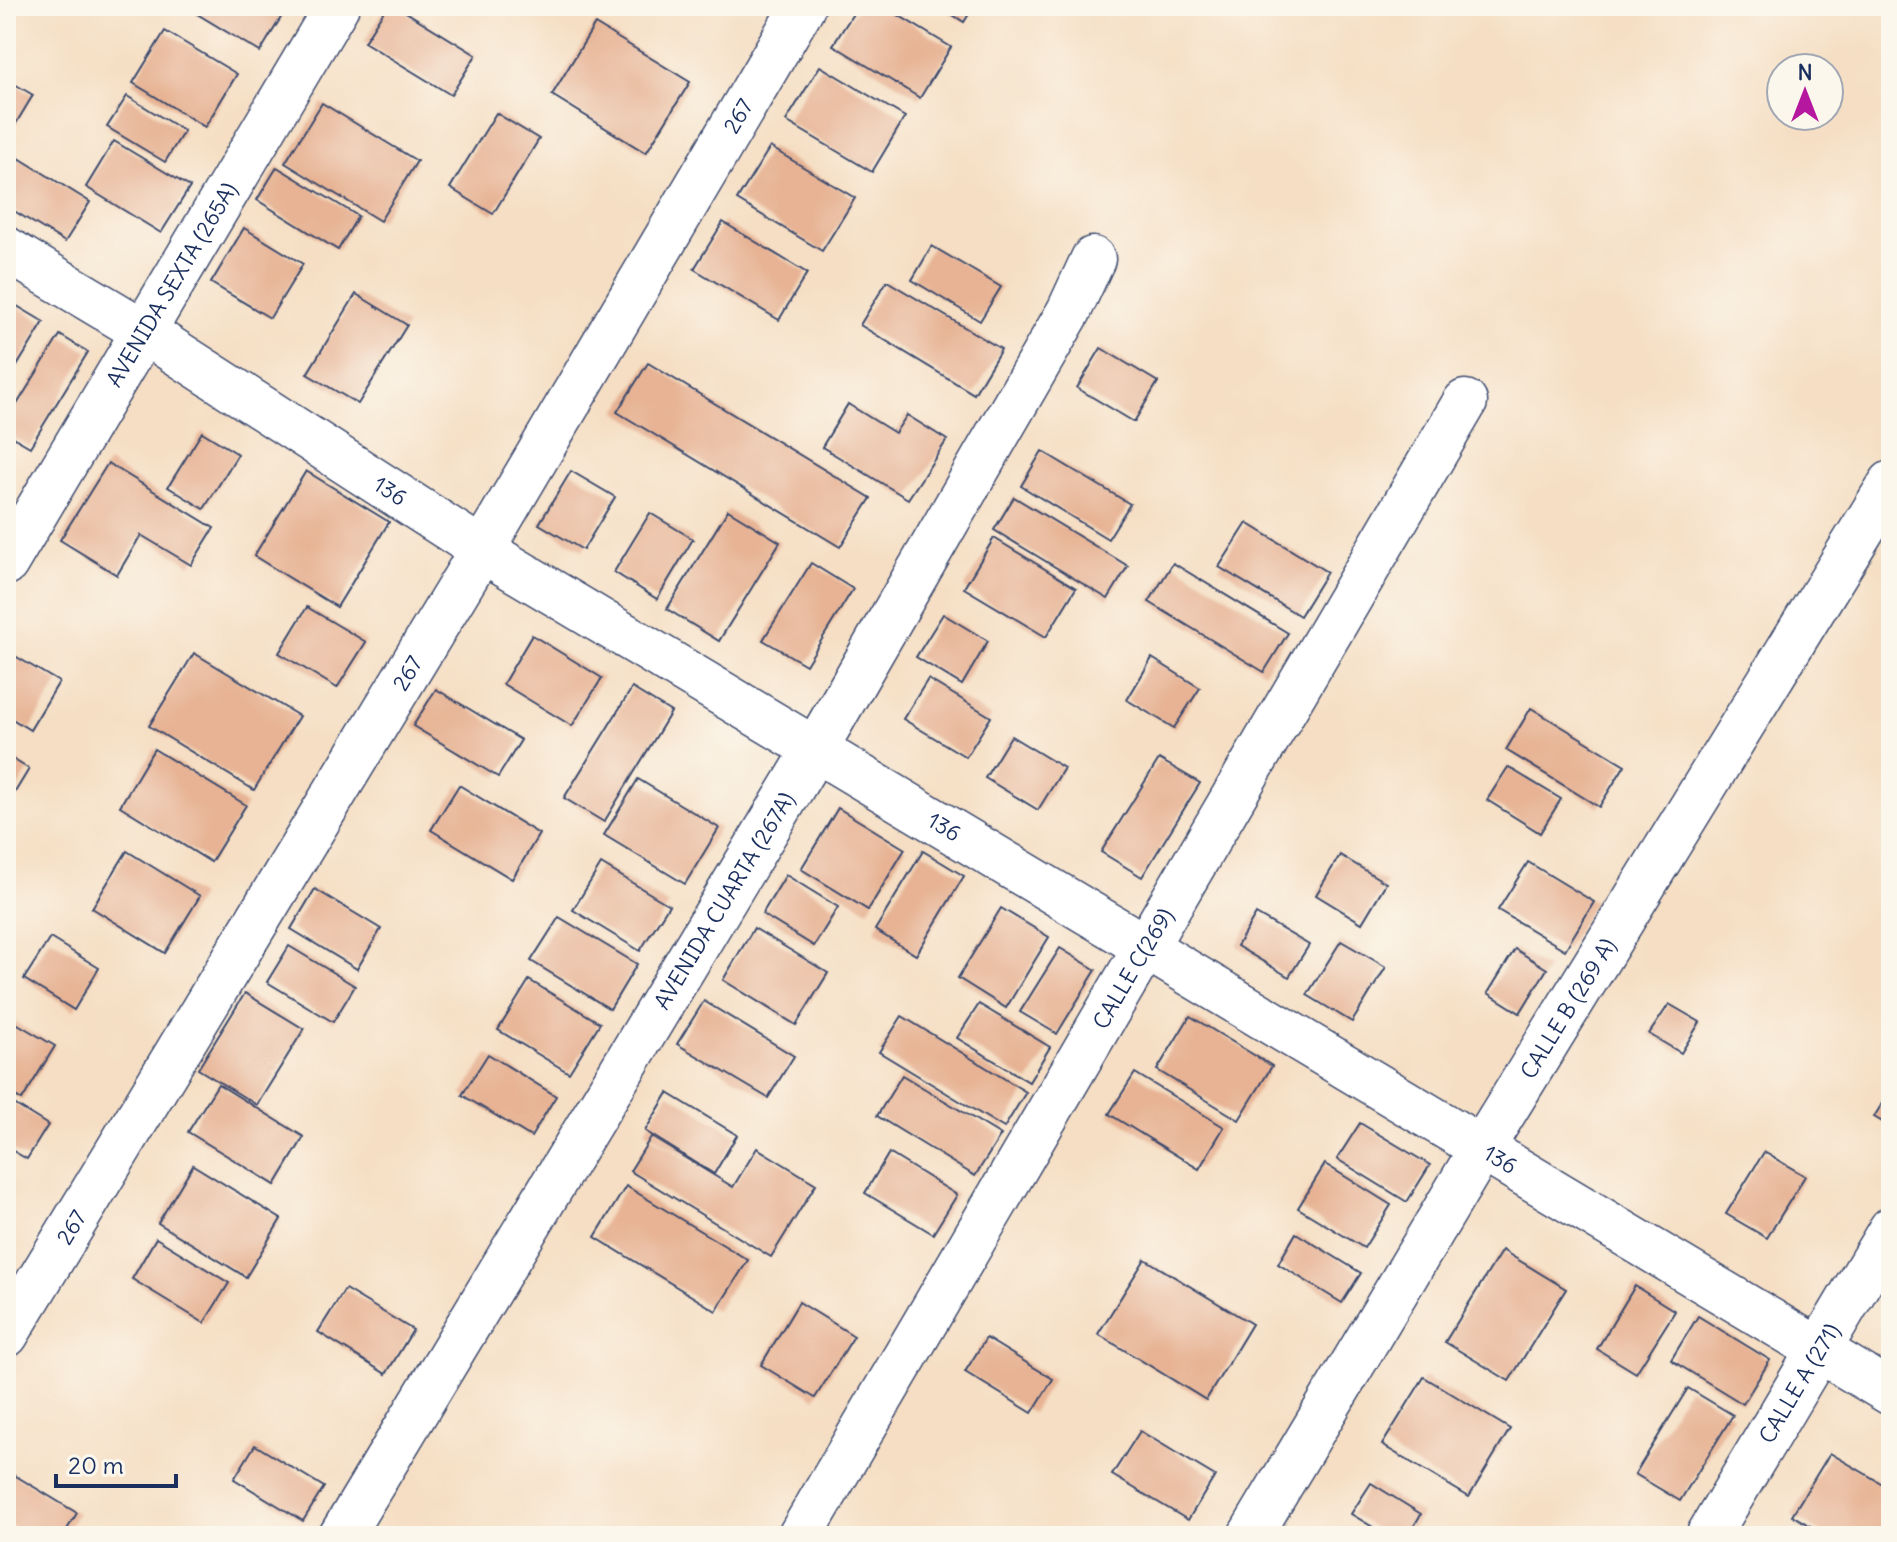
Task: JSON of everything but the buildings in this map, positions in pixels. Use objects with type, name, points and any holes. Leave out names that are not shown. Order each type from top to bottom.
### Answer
[{"type":"street","name":"AVENIDA SEXTA (265A)","points":[[6,563],[337,6]]},
{"type":"street","name":"267","points":[[6,1335],[482,550],[803,6]]},
{"type":"street","name":"136","points":[[6,249],[143,331],[482,550],[1891,1393]]},
{"type":"street","name":"AVENIDA CUARTA (267A)","points":[[341,1536],[816,748],[1069,311],[1093,259]]},
{"type":"street","name":"CALLE C(269)","points":[[800,1536],[1465,402]]},
{"type":"street","name":"CALLE B (269 A)","points":[[1250,1536],[1482,1148],[1891,483]]},
{"type":"street","name":"CALLE A (271)","points":[[1708,1536],[1891,1229]]}]
